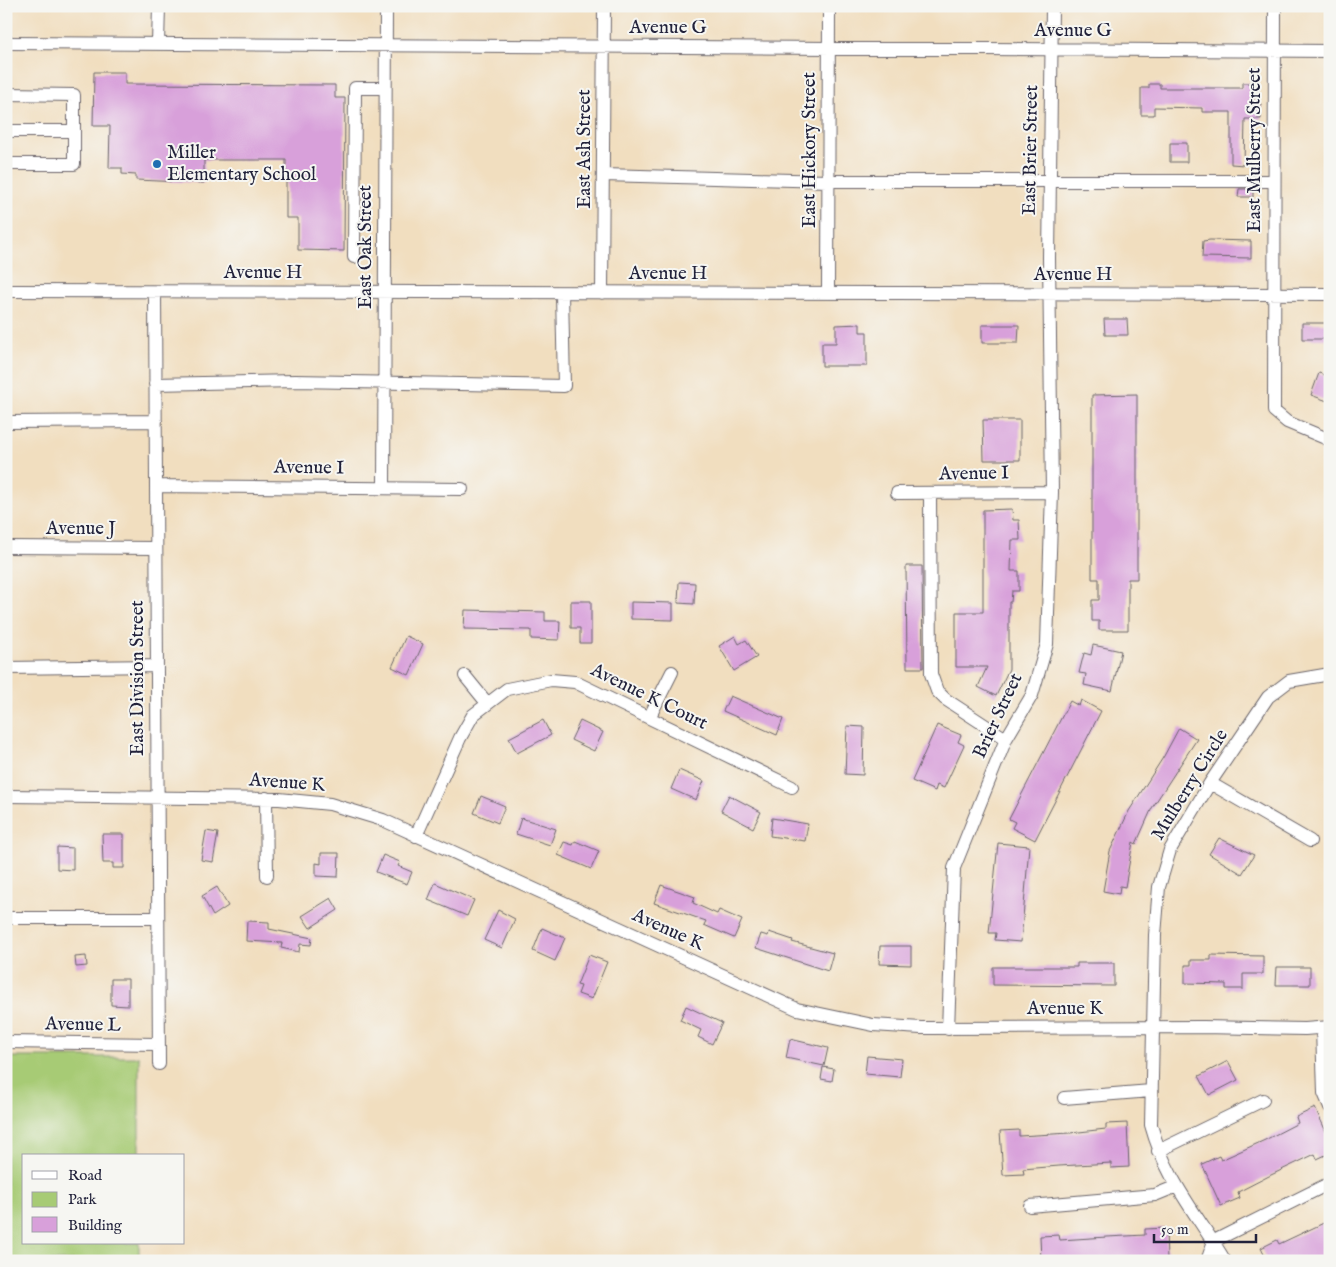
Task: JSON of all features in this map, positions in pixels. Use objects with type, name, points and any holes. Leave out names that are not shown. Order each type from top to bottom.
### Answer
[{"type":"street","points":[[158,44],[159,6]]},
{"type":"street","name":"East Oak Street","points":[[384,488],[386,6]]},
{"type":"street","name":"East Ash Street","points":[[602,293],[604,6]]},
{"type":"street","name":"East Hickory Street","points":[[828,293],[829,6]]},
{"type":"street","name":"East Brier Street","points":[[1051,294],[1052,6]]},
{"type":"street","name":"East Mulberry Street","points":[[1275,6],[1274,411],[1287,422],[1330,440]]},
{"type":"street","name":"Avenue G","points":[[6,44],[1330,51]]},
{"type":"street","points":[[354,257],[355,88],[385,88]]},
{"type":"street","points":[[6,94],[74,95],[74,164],[6,164]]},
{"type":"street","points":[[6,131],[74,131]]},
{"type":"street","points":[[603,175],[828,181],[1274,181]]},
{"type":"street","name":"Avenue H","points":[[6,291],[1330,294]]},
{"type":"street","name":"East Division Street","points":[[155,292],[159,1064]]},
{"type":"street","points":[[156,384],[384,382],[564,386],[562,293]]},
{"type":"street","name":"Brier Street","points":[[948,1029],[954,868],[1006,739],[1032,695],[1047,644],[1052,492],[1051,294]]},
{"type":"street","points":[[6,422],[156,421]]},
{"type":"street","name":"Avenue I","points":[[156,486],[462,489]]},
{"type":"street","name":"Avenue I","points":[[897,493],[1052,492]]},
{"type":"street","points":[[930,493],[931,674],[937,691],[945,699],[1006,739]]},
{"type":"street","name":"Avenue J","points":[[6,547],[156,548]]},
{"type":"street","points":[[6,668],[157,666]]},
{"type":"street","points":[[649,718],[672,672]]},
{"type":"street","name":"Mulberry Circle","points":[[1225,1261],[1177,1186],[1158,1151],[1152,1126],[1151,1091],[1159,887],[1170,850],[1210,783],[1268,698],[1289,681],[1330,674]]},
{"type":"street","points":[[465,676],[487,703]]},
{"type":"street","name":"Avenue K Court","points":[[416,836],[460,738],[473,715],[507,689],[551,680],[575,682],[792,787]]},
{"type":"street","points":[[1210,783],[1310,841]]},
{"type":"street","name":"Avenue K","points":[[6,796],[266,798],[330,804],[383,820],[797,1009],[873,1025],[948,1029],[1326,1028]]},
{"type":"street","points":[[266,798],[267,876]]},
{"type":"street","points":[[6,918],[158,918]]},
{"type":"street","points":[[1326,1028],[1324,1093],[1330,1107]]},
{"type":"street","name":"Avenue L","points":[[6,1042],[158,1044]]},
{"type":"street","points":[[1064,1098],[1151,1091]]},
{"type":"street","points":[[1158,1151],[1263,1100]]},
{"type":"street","points":[[1207,1261],[1214,1242],[1330,1183]]},
{"type":"street","points":[[1030,1206],[1155,1195],[1177,1186]]},
{"type":"green space","points":[[6,1057],[139,1057],[139,1154],[22,1154],[22,1244],[139,1244],[139,1261],[6,1261]]},
{"type":"building","name":"Miller Elementary School","points":[[94,72],[125,72],[125,84],[335,85],[335,98],[345,98],[344,251],[298,250],[298,218],[286,218],[286,160],[204,160],[204,183],[136,180],[136,175],[122,174],[122,168],[109,168],[110,126],[93,126]]},
{"type":"building","points":[[1242,83],[1253,83],[1253,104],[1261,104],[1261,119],[1245,119],[1244,165],[1231,164],[1231,112],[1202,112],[1202,108],[1154,107],[1154,115],[1141,115],[1141,88],[1149,88],[1149,84],[1160,84],[1160,88],[1242,88]]},
{"type":"building","points":[[1170,143],[1187,143],[1187,162],[1170,162]]},
{"type":"building","points":[[1239,189],[1253,189],[1253,197],[1238,197]]},
{"type":"building","points":[[1203,241],[1251,241],[1251,258],[1202,257]]},
{"type":"building","points":[[1104,319],[1127,319],[1128,335],[1105,335]]},
{"type":"building","points":[[1302,323],[1329,323],[1329,339],[1302,339]]},
{"type":"building","points":[[860,324],[860,332],[867,332],[867,366],[822,366],[822,343],[836,343],[836,325]]},
{"type":"building","points":[[982,325],[1019,325],[1018,343],[982,343]]},
{"type":"building","points":[[1319,373],[1330,377],[1330,402],[1311,395]]},
{"type":"building","points":[[1137,394],[1137,579],[1128,579],[1128,630],[1099,630],[1099,621],[1092,621],[1092,600],[1099,600],[1099,579],[1092,579],[1092,395]]},
{"type":"building","points":[[983,420],[1020,420],[1020,460],[984,460]]},
{"type":"building","points":[[1012,509],[1013,520],[1019,520],[1020,540],[1012,540],[1011,571],[1019,571],[1019,591],[1012,591],[1011,602],[1009,602],[1009,669],[996,696],[978,687],[987,667],[956,667],[956,612],[983,612],[983,510]]},
{"type":"building","points":[[906,566],[922,566],[923,668],[907,668]]},
{"type":"building","points":[[679,582],[695,583],[694,604],[678,603]]},
{"type":"building","points":[[571,601],[591,601],[591,643],[580,643],[580,628],[571,628]]},
{"type":"building","points":[[631,602],[673,603],[673,620],[631,619]]},
{"type":"building","points":[[465,610],[545,612],[545,621],[560,621],[559,640],[531,639],[531,630],[464,629]]},
{"type":"building","points":[[406,636],[423,644],[409,675],[392,667]]},
{"type":"building","points":[[735,636],[739,644],[746,640],[757,657],[734,671],[719,646]]},
{"type":"building","points":[[1093,645],[1121,651],[1112,691],[1084,685],[1086,674],[1079,673],[1084,653],[1091,655]]},
{"type":"building","points":[[730,696],[783,719],[777,735],[723,711]]},
{"type":"building","points":[[1081,700],[1101,711],[1035,840],[1012,828],[1015,822],[1009,819],[1070,701],[1079,706]]},
{"type":"building","points":[[543,720],[551,735],[517,753],[509,738]]},
{"type":"building","points":[[580,721],[603,732],[594,751],[571,740]]},
{"type":"building","points":[[937,725],[961,735],[958,742],[964,745],[944,788],[937,785],[935,791],[912,781]]},
{"type":"building","points":[[847,726],[864,727],[863,775],[845,774]]},
{"type":"building","points":[[1179,728],[1197,739],[1152,808],[1136,844],[1133,842],[1125,887],[1120,886],[1119,894],[1103,891],[1110,851],[1129,811],[1164,756]]},
{"type":"building","points":[[679,770],[704,781],[696,800],[671,789]]},
{"type":"building","points":[[729,795],[761,812],[753,828],[721,811]]},
{"type":"building","points":[[481,796],[505,806],[498,823],[474,813]]},
{"type":"building","points":[[521,818],[556,829],[550,845],[516,834]]},
{"type":"building","points":[[772,818],[808,824],[805,841],[770,836]]},
{"type":"building","points":[[206,831],[218,833],[213,862],[201,860]]},
{"type":"building","points":[[102,834],[124,834],[124,868],[113,868],[113,863],[103,863]]},
{"type":"building","points":[[1219,838],[1254,855],[1242,874],[1209,854]]},
{"type":"building","points":[[575,841],[599,851],[591,869],[558,855],[564,842],[573,845]]},
{"type":"building","points":[[998,843],[1029,846],[1021,942],[995,940],[996,933],[989,933]]},
{"type":"building","points":[[57,847],[73,848],[73,870],[57,869]]},
{"type":"building","points":[[321,853],[339,853],[338,877],[316,876],[316,863],[321,864]]},
{"type":"building","points":[[383,855],[400,862],[398,866],[412,872],[407,884],[376,872]]},
{"type":"building","points":[[435,883],[474,900],[467,916],[428,900]]},
{"type":"building","points":[[661,885],[695,897],[693,903],[717,914],[719,910],[742,920],[734,938],[704,925],[706,921],[654,903]]},
{"type":"building","points":[[217,887],[228,906],[213,916],[202,896]]},
{"type":"building","points":[[331,898],[338,910],[310,928],[302,916]]},
{"type":"building","points":[[498,910],[515,919],[502,948],[484,940]]},
{"type":"building","points":[[247,921],[269,922],[269,929],[312,938],[311,945],[300,944],[299,952],[281,948],[282,943],[246,941]]},
{"type":"building","points":[[542,928],[565,938],[555,961],[533,951]]},
{"type":"building","points":[[769,932],[793,940],[792,942],[833,953],[828,971],[756,948],[761,934],[768,936]]},
{"type":"building","points":[[880,946],[911,946],[911,965],[879,964]]},
{"type":"building","points":[[589,955],[607,962],[592,999],[578,994],[581,986],[577,985]]},
{"type":"building","points":[[1211,955],[1263,956],[1263,974],[1243,974],[1243,989],[1226,989],[1226,984],[1185,983],[1185,965],[1191,965],[1191,960],[1211,960]]},
{"type":"building","points":[[86,956],[87,966],[76,967],[75,957]]},
{"type":"building","points":[[1077,963],[1114,963],[1114,986],[993,985],[993,967],[1077,967]]},
{"type":"building","points":[[1277,967],[1310,967],[1310,985],[1276,985]]},
{"type":"building","points":[[111,979],[128,979],[128,1006],[111,1005]]},
{"type":"building","points":[[686,1006],[722,1023],[712,1044],[698,1037],[701,1030],[680,1020]]},
{"type":"building","points":[[790,1039],[828,1048],[824,1066],[786,1058]]},
{"type":"building","points":[[867,1056],[902,1059],[900,1077],[865,1074]]},
{"type":"building","points":[[1228,1061],[1238,1080],[1209,1095],[1199,1076]]},
{"type":"building","points":[[823,1067],[834,1069],[832,1081],[821,1079]]},
{"type":"building","points":[[1315,1108],[1330,1140],[1330,1153],[1317,1159],[1315,1154],[1271,1175],[1238,1192],[1240,1198],[1221,1206],[1202,1164],[1219,1156],[1221,1160],[1265,1140],[1298,1123],[1296,1117]]},
{"type":"building","points":[[1127,1123],[1129,1167],[1111,1168],[1111,1163],[1059,1166],[1023,1169],[1024,1174],[1003,1175],[1000,1131],[1019,1130],[1019,1136],[1070,1133],[1106,1129],[1106,1124]]},
{"type":"building","points":[[1330,1220],[1330,1261],[1267,1261],[1261,1248],[1277,1240],[1279,1244]]},
{"type":"building","points":[[1166,1228],[1167,1261],[1041,1261],[1040,1236],[1059,1235],[1060,1240],[1145,1235],[1145,1229]]},
{"type":"place","name":"Miller Elementary School","points":[[157,164]]}]
